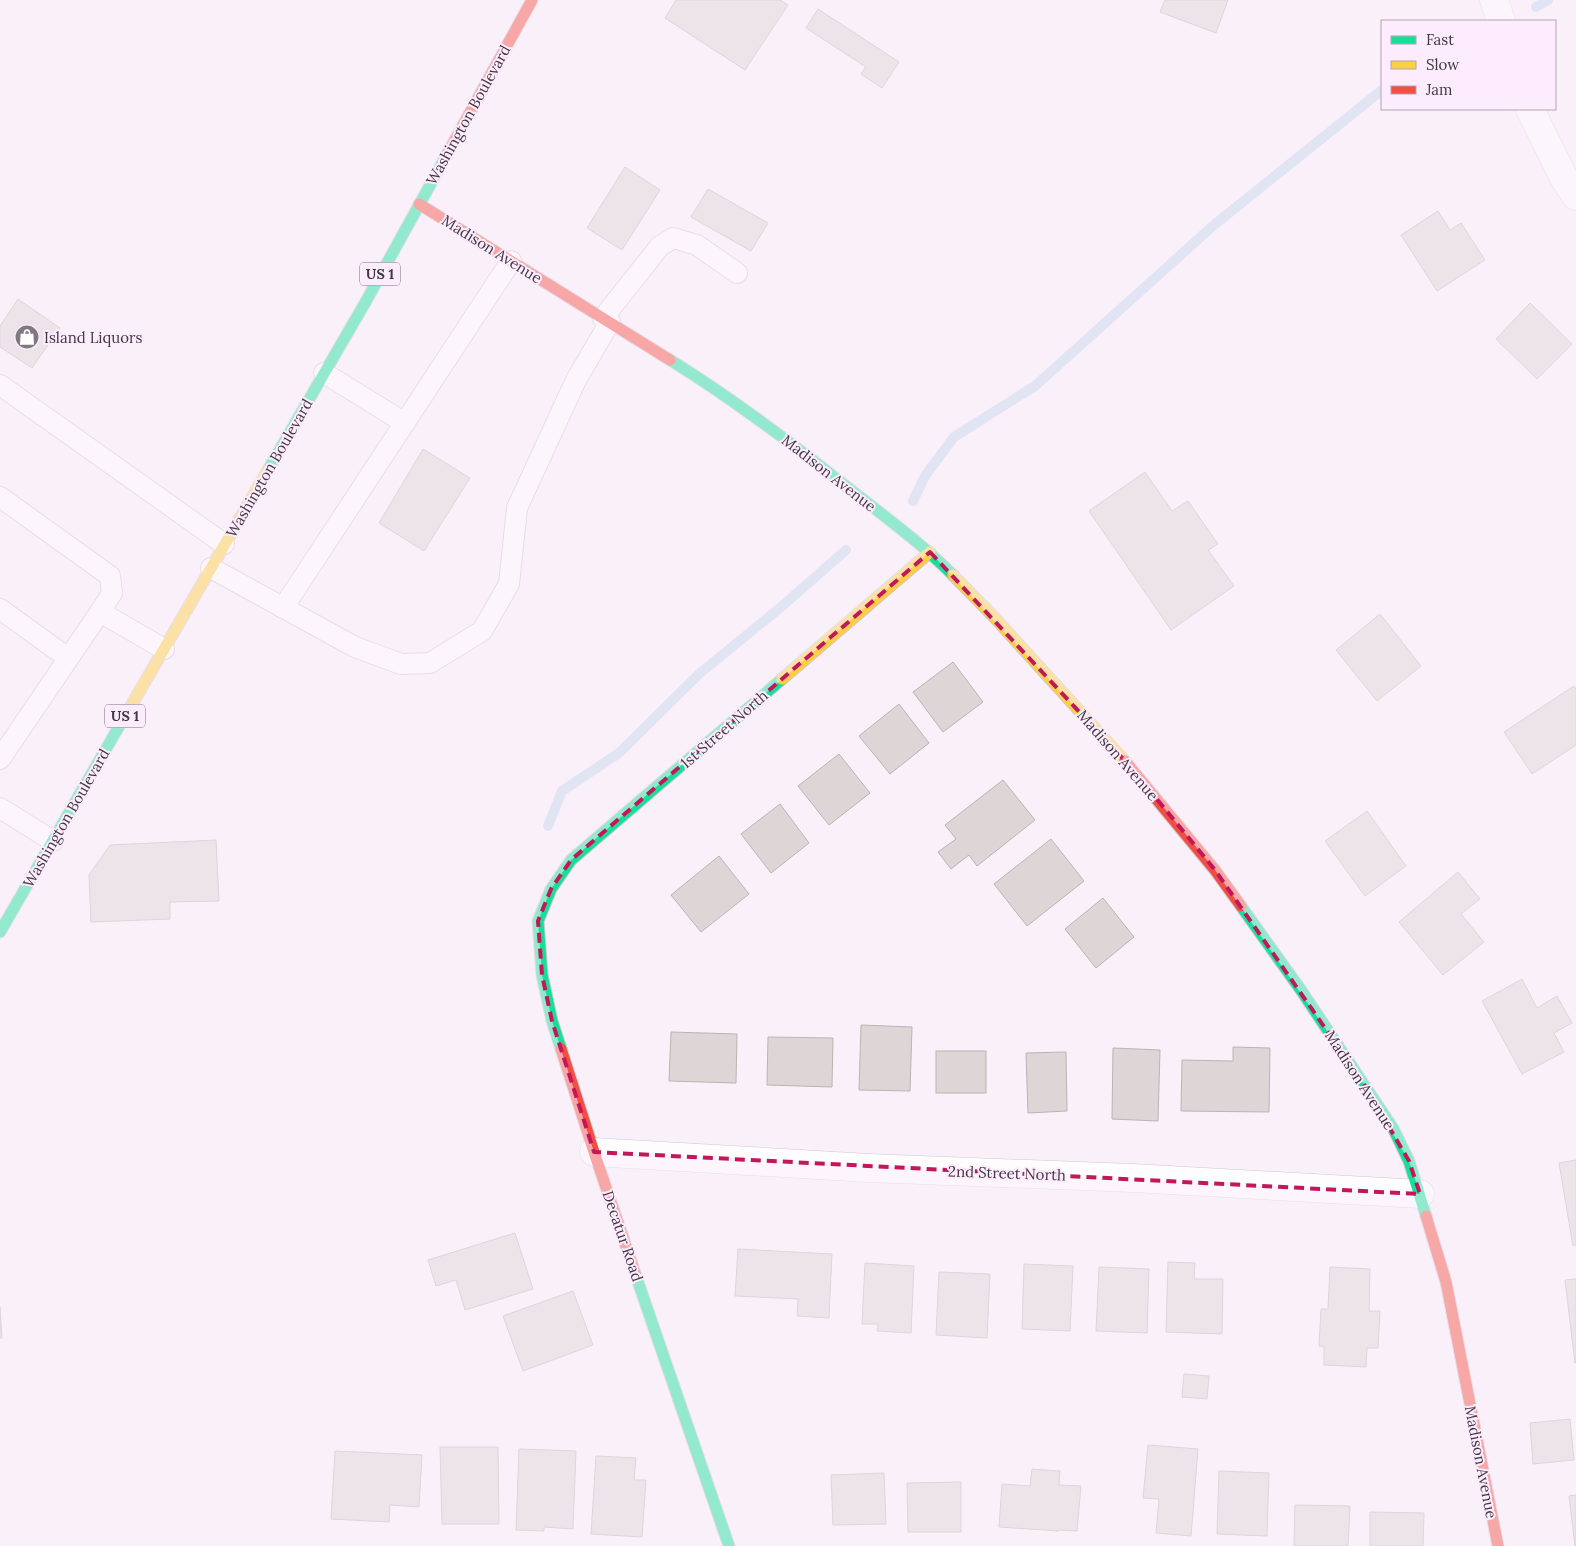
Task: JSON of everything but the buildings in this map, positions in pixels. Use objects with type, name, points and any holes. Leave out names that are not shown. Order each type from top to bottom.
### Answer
[{"type":"street","name":"Washington Boulevard","points":[[0,932],[324,373],[532,0]]},
{"type":"street","points":[[1494,0],[1501,20]]},
{"type":"street","points":[[1530,110],[1564,178],[1576,196]]},
{"type":"street","name":"Madison Avenue","points":[[419,204],[706,381],[787,440],[930,552],[995,618],[1128,764],[1216,870],[1393,1128],[1409,1161],[1446,1282],[1498,1546]]},
{"type":"street","name":"1st Street North","points":[[538,921],[551,888],[570,860],[930,552]]},
{"type":"street","name":"Decatur Road","points":[[538,921],[542,975],[552,1021],[594,1152],[729,1546]]},
{"type":"street","name":"2nd Street North","points":[[594,1152],[869,1168],[1134,1178],[1420,1194]]},
{"type":"lane","points":[[211,568],[355,647],[401,664],[430,664],[482,631],[509,584],[518,508],[576,380],[606,320],[660,246],[673,238],[697,245],[736,273]]},
{"type":"lane","points":[[283,608],[511,261]]},
{"type":"lane","points":[[324,373],[404,423]]},
{"type":"lane","points":[[0,385],[224,544]]},
{"type":"lane","points":[[0,497],[110,576],[112,593],[0,759]]},
{"type":"lane","points":[[0,610],[68,658]]},
{"type":"lane","points":[[100,612],[164,649]]},
{"type":"lane","points":[[0,808],[53,841]]},
{"type":"highlighted area","points":[[930,552],[1128,764],[1215,870],[1362,1081],[1409,1161],[1420,1194],[594,1152],[552,1021],[542,975],[538,921],[551,889],[571,860]]},
{"type":"waterway","points":[[1536,7],[1548,0]]},
{"type":"waterway","points":[[913,501],[925,476],[954,437],[1035,386],[1214,225],[1381,91]]},
{"type":"waterway","points":[[548,826],[562,791],[619,753],[699,674],[781,607],[846,550]]},
{"type":"traffic: fast","points":[[268,470],[365,303],[445,158]]},
{"type":"traffic: fast","points":[[670,360],[738,405],[804,454],[902,530],[953,575]]},
{"type":"traffic: fast","points":[[561,1049],[552,1021],[542,975],[538,921],[551,889],[571,860],[782,679]]},
{"type":"traffic: fast","points":[[0,932],[121,723]]},
{"type":"traffic: fast","points":[[1241,906],[1301,990],[1393,1128],[1409,1161],[1426,1216]]},
{"type":"traffic: fast","points":[[636,1276],[729,1546]]},
{"type":"traffic: slow","points":[[121,723],[268,470]]},
{"type":"traffic: slow","points":[[782,679],[930,552]]},
{"type":"traffic: slow","points":[[953,575],[995,618],[1125,761]]},
{"type":"traffic: jam","points":[[445,158],[532,0]]},
{"type":"traffic: jam","points":[[419,204],[670,360]]},
{"type":"traffic: jam","points":[[1125,761],[1215,870],[1241,906]]},
{"type":"traffic: jam","points":[[561,1049],[636,1276]]},
{"type":"traffic: jam","points":[[1426,1216],[1446,1282],[1498,1546]]},
{"type":"place","name":"Island Liquors","points":[[27,337]]}]
